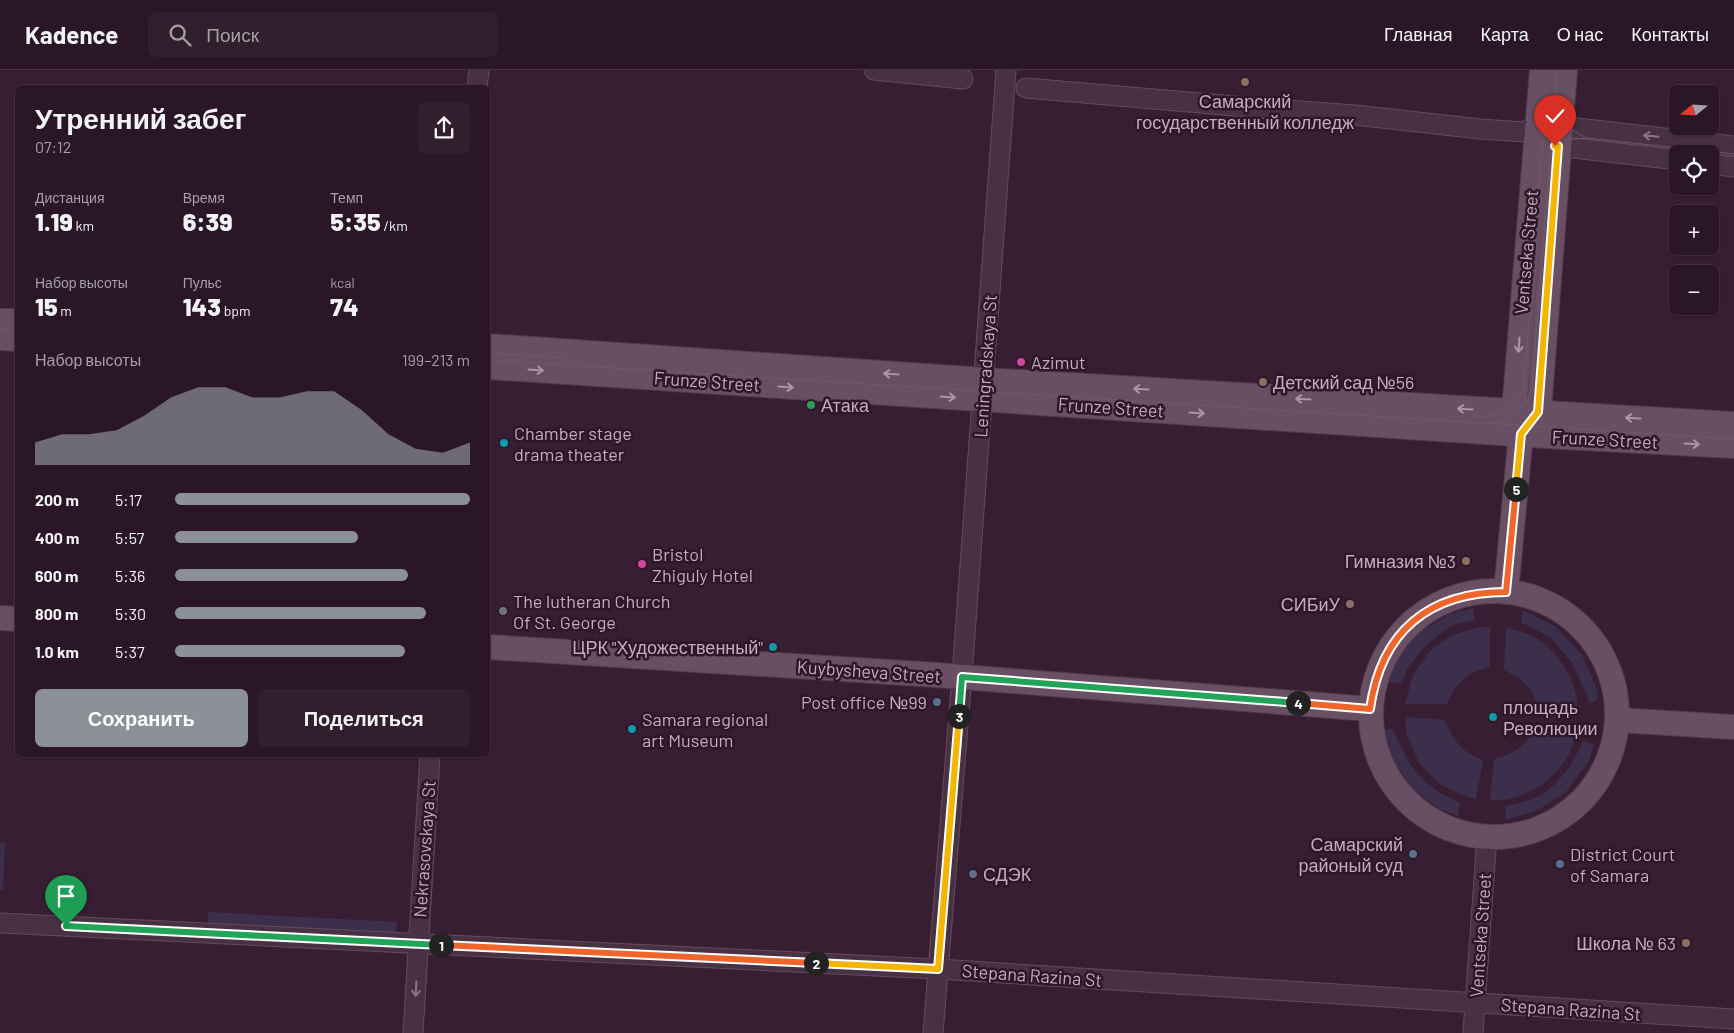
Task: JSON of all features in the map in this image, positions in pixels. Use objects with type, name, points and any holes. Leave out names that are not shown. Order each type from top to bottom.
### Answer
[{"type":"main road","name":"Ventseka Street","points":[[1506,592],[1532,134],[1542,70]]},
{"type":"main road","name":"Ventseka Street","points":[[1538,412],[1565,70]]},
{"type":"main road","points":[[0,320],[15,321]]},
{"type":"main road","points":[[0,338],[15,339]]},
{"type":"main road","name":"Frunze Street","points":[[490,346],[983,390]]},
{"type":"main road","name":"Frunze Street","points":[[490,367],[983,390],[1517,422],[1734,446]]},
{"type":"main road","name":"Frunze Street","points":[[1517,422],[1538,412],[1734,424]]},
{"type":"main road","points":[[1483,592],[1506,592],[1525,594],[1543,600],[1571,617],[1583,628],[1598,646],[1613,678],[1618,720],[1608,761],[1598,781],[1586,796],[1572,808],[1544,826],[1505,836],[1467,834],[1424,815],[1402,795],[1392,781],[1378,752],[1371,724],[1370,709],[1374,684],[1379,670],[1393,645],[1412,621],[1425,612],[1456,597],[1483,592]]},
{"type":"main road","points":[[0,618],[15,619]]},
{"type":"main road","name":"Kuybysheva Street","points":[[490,647],[963,670],[1370,709]]},
{"type":"main road","points":[[1618,720],[1734,727]]},
{"type":"street","points":[[478,85],[479,70]]},
{"type":"street","points":[[874,70],[963,79]]},
{"type":"street","name":"Leningradskaya St","points":[[933,1033],[963,670],[1006,70]]},
{"type":"street","points":[[1026,88],[1356,115],[1532,134],[1734,146]]},
{"type":"street","points":[[1559,136],[1669,158]]},
{"type":"street","points":[[1719,165],[1734,166]]},
{"type":"street","name":"Nekrasovskaya St","points":[[413,1033],[430,757]]},
{"type":"street","name":"Ventseka Street","points":[[1473,1033],[1487,836]]},
{"type":"street","name":"Stepana Razina St","points":[[0,923],[938,969],[1734,1019]]},
{"type":"shaded area","points":[[1473,608],[1475,620],[1452,625],[1426,645],[1407,669],[1402,683],[1389,682],[1396,661],[1417,634],[1449,614]]},
{"type":"shaded area","points":[[1523,610],[1556,627],[1582,655],[1597,690],[1597,700],[1590,703],[1573,664],[1551,638],[1521,622]]},
{"type":"shaded area","points":[[1480,627],[1490,627],[1490,667],[1475,672],[1463,680],[1447,704],[1405,704],[1413,675],[1430,651],[1452,635]]},
{"type":"shaded area","points":[[1506,627],[1526,633],[1551,649],[1571,678],[1575,689],[1578,712],[1538,711],[1534,696],[1523,681],[1504,670]]},
{"type":"shaded area","points":[[1405,717],[1445,720],[1451,734],[1463,749],[1483,760],[1476,799],[1441,785],[1419,763],[1407,735]]},
{"type":"shaded area","points":[[1536,726],[1578,728],[1572,748],[1563,764],[1546,781],[1525,794],[1502,800],[1490,800],[1494,759],[1514,752],[1524,744]]},
{"type":"shaded area","points":[[1393,729],[1405,755],[1418,774],[1435,789],[1460,803],[1458,816],[1439,809],[1412,788],[1393,760],[1385,730]]},
{"type":"shaded area","points":[[1583,741],[1594,744],[1589,761],[1567,791],[1538,810],[1506,820],[1505,806],[1532,799],[1549,789],[1569,767]]},
{"type":"shaded area","points":[[0,843],[5,843],[3,890],[0,890]]},
{"type":"shaded area","points":[[208,912],[397,922],[396,938],[209,928]]},
{"type":"tram line","points":[[1497,422],[1516,415],[1527,400],[1532,386],[1557,70]]},
{"type":"tram line","points":[[1547,108],[1540,169],[1524,385],[1532,410],[1540,420],[1553,427]]},
{"type":"tram line","points":[[1556,108],[1563,122],[1575,132],[1585,137]]},
{"type":"tram line","points":[[1548,154],[1564,140],[1587,138],[1734,154]]},
{"type":"tram line","points":[[0,329],[15,330]]},
{"type":"tram line","points":[[490,353],[566,358]]},
{"type":"tram line","points":[[490,360],[1734,439]]},
{"type":"tram line","points":[[1474,416],[1492,416],[1505,411],[1515,401],[1524,385]]},
{"type":"place","name":"Самарский государственный колледж","points":[[1245,82]]},
{"type":"place","name":"Azimut","points":[[1021,362]]},
{"type":"place","name":"Детский сад №56","points":[[1263,382]]},
{"type":"place","name":"Атака","points":[[811,405]]},
{"type":"place","name":"Chamber stage drama theater","points":[[504,443]]},
{"type":"place","name":"Гимназия №3","points":[[1466,561]]},
{"type":"place","name":"Bristol Zhiguly Hotel","points":[[642,564]]},
{"type":"place","name":"СИБиУ","points":[[1350,604]]},
{"type":"place","name":"The lutheran Church Of St. George","points":[[503,611]]},
{"type":"place","name":"ЦРК \"Художественный\"","points":[[773,647]]},
{"type":"place","name":"Post office №99","points":[[937,702]]},
{"type":"place","name":"площадь Революции","points":[[1493,717]]},
{"type":"place","name":"Samara regional art Museum","points":[[632,729]]},
{"type":"place","name":"Самарский районый суд","points":[[1413,854]]},
{"type":"place","name":"District Court of Samara","points":[[1560,864]]},
{"type":"place","name":"СДЭК","points":[[973,874]]},
{"type":"place","name":"Школа № 63","points":[[1686,943]]},
{"type":"route","points":[[66,926],[938,969],[962,677],[1370,709],[1374,684],[1379,670],[1393,645],[1412,621],[1425,612],[1456,597],[1483,592],[1506,592],[1521,434],[1538,412],[1540,398],[1558,146],[1555,146]]}]
